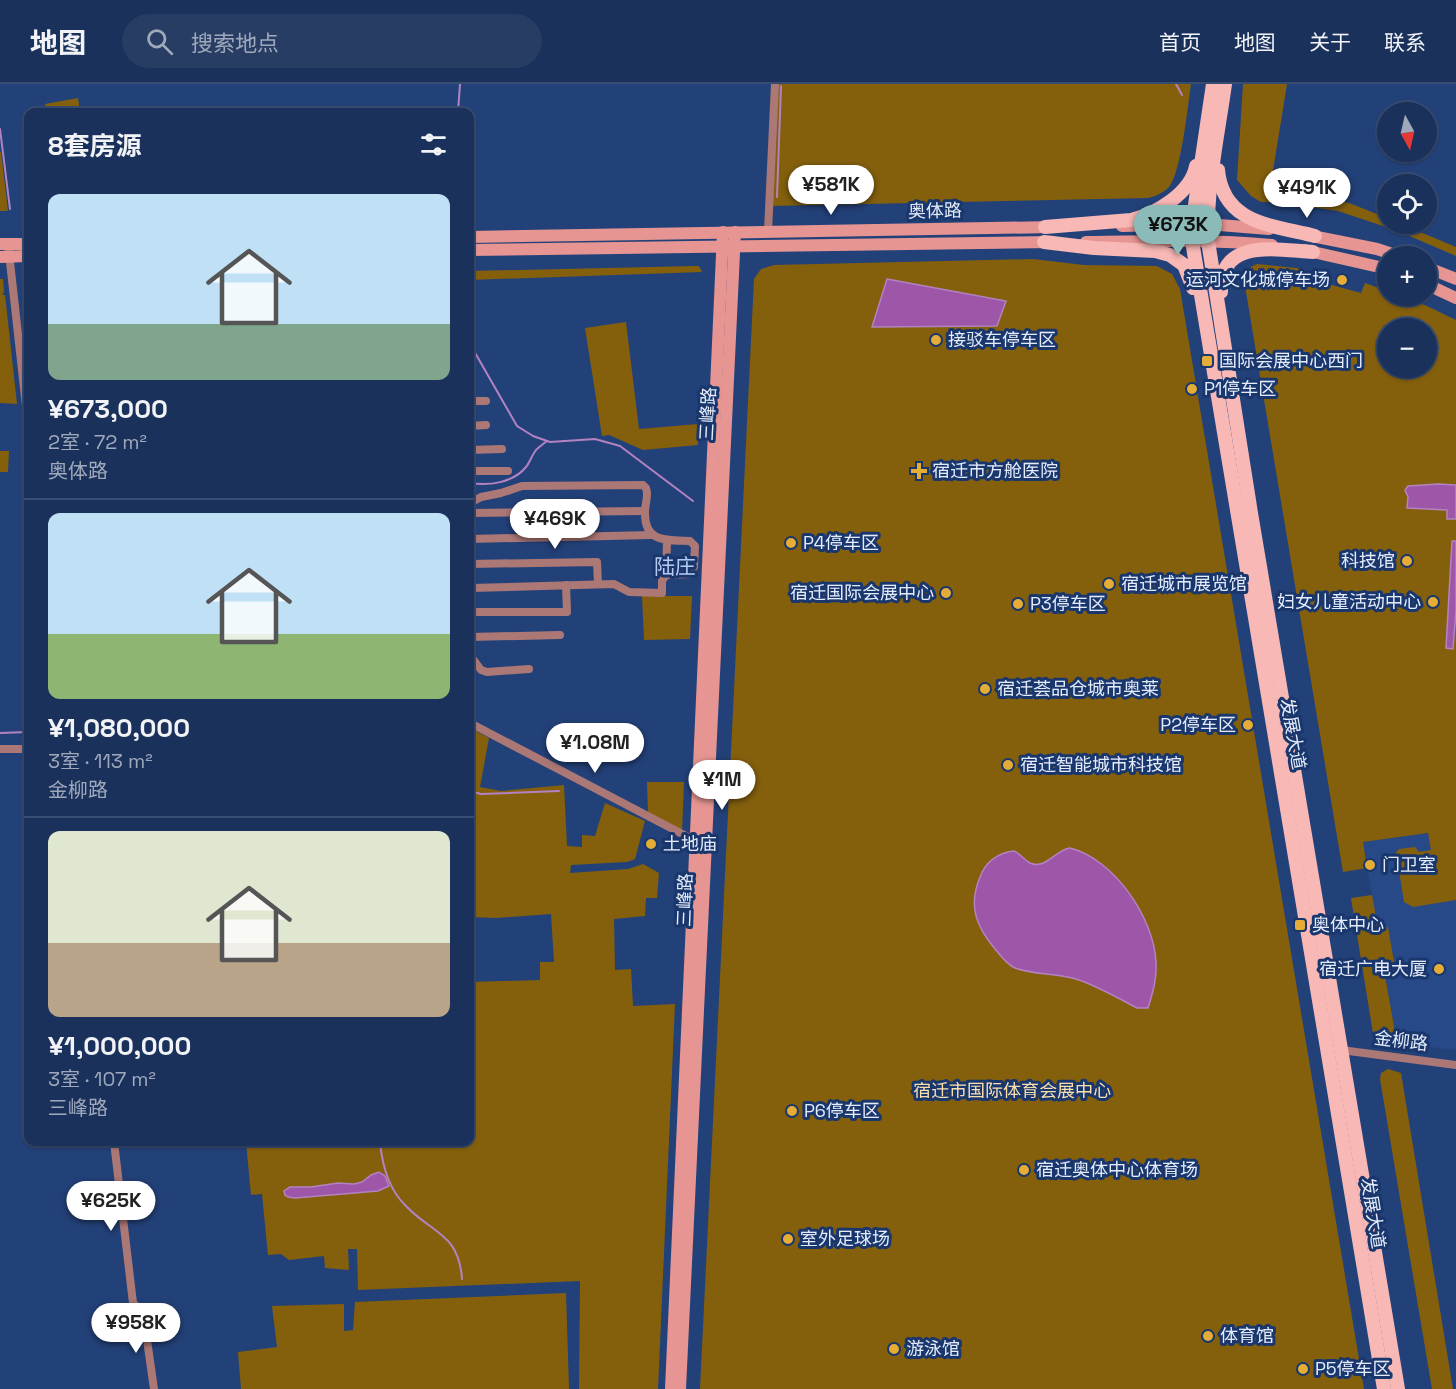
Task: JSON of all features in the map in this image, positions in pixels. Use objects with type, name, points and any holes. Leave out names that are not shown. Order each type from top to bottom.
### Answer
[{"type":"main road","name":"发展大道","points":[[1213,84],[1192,225],[1192,241],[1384,1389]]},
{"type":"main road","points":[[1045,227],[1131,220],[1144,217],[1165,206],[1187,185],[1195,172],[1213,84]]},
{"type":"main road","name":"发展大道","points":[[1226,84],[1207,224],[1208,241],[1398,1389]]},
{"type":"main road","points":[[1226,84],[1217,171],[1226,198],[1236,211],[1249,219],[1315,236]]},
{"type":"main road","name":"奥体路","points":[[474,237],[1207,224],[1263,228],[1377,249]]},
{"type":"main road","name":"三峰路","points":[[680,1389],[729,232]]},
{"type":"main road","name":"奥体路","points":[[474,250],[1208,241],[1244,242],[1313,252],[1377,267]]},
{"type":"main road","points":[[1044,242],[1094,248],[1155,250],[1170,255],[1184,265],[1190,277],[1209,345]]},
{"type":"main road","points":[[4,250],[24,245]]},
{"type":"main road","points":[[4,250],[24,255]]},
{"type":"main road","points":[[1225,345],[1221,288],[1222,275],[1231,260],[1247,252],[1262,250],[1313,252]]},
{"type":"main road","points":[[1437,271],[1456,279]]},
{"type":"main road","points":[[1437,289],[1456,298]]},
{"type":"main road","name":"三峰路","points":[[671,1389],[695,844],[715,550]]},
{"type":"street","points":[[768,231],[776,84]]},
{"type":"street","points":[[4,250],[24,374]]},
{"type":"street","points":[[474,401],[486,401]]},
{"type":"street","points":[[474,426],[486,425]]},
{"type":"street","points":[[474,450],[502,449]]},
{"type":"street","points":[[474,471],[508,471]]},
{"type":"street","points":[[474,500],[522,486],[643,485],[648,494],[645,511],[647,530],[651,535]]},
{"type":"street","points":[[474,513],[645,511]]},
{"type":"street","points":[[474,539],[651,535],[667,540],[690,541],[695,546],[694,567],[689,574],[666,575]]},
{"type":"street","points":[[474,588],[598,584],[618,585],[629,592],[662,593],[662,581],[666,575],[667,540]]},
{"type":"street","points":[[695,554],[715,550]]},
{"type":"street","points":[[474,564],[597,562],[598,584]]},
{"type":"street","points":[[474,612],[567,612],[566,585]]},
{"type":"street","points":[[474,637],[560,635]]},
{"type":"street","points":[[474,660],[481,670],[487,672],[529,669]]},
{"type":"street","points":[[474,726],[688,837],[695,844]]},
{"type":"street","points":[[0,749],[24,749]]},
{"type":"street","name":"金柳路","points":[[1341,1050],[1456,1065]]},
{"type":"street","points":[[114,1146],[134,1303],[143,1312],[154,1389]]},
{"type":"shaded area","points":[[887,279],[1006,301],[997,326],[872,327]]},
{"type":"shaded area","points":[[1456,485],[1456,519],[1447,519],[1447,510],[1407,508],[1408,497],[1405,490],[1408,486]]},
{"type":"shaded area","points":[[1452,541],[1456,541],[1456,610],[1453,649],[1446,648]]},
{"type":"shaded area","points":[[1444,831],[1456,834],[1456,1050],[1397,1043],[1363,842]]},
{"type":"shaded area","points":[[1070,848],[1102,864],[1116,877],[1140,909],[1154,945],[1156,962],[1156,974],[1148,1008],[1137,1008],[1079,980],[1015,968],[999,954],[979,924],[974,906],[976,887],[986,866],[993,859],[1014,851],[1030,863],[1041,864]]},
{"type":"shaded area","points":[[379,1172],[385,1176],[389,1186],[378,1191],[295,1198],[288,1197],[284,1191],[290,1187],[354,1184]]},
{"type":"green space","points":[[777,84],[1191,84],[1183,138],[1173,179],[1167,189],[1148,198],[770,206]]},
{"type":"green space","points":[[1243,84],[1287,84],[1271,183],[1280,192],[1349,203],[1377,214],[1377,224],[1338,211],[1261,202],[1251,196],[1237,180]]},
{"type":"green space","points":[[78,98],[79,108],[46,108],[45,104]]},
{"type":"green space","points":[[1,152],[8,211],[0,211]]},
{"type":"green space","points":[[1405,234],[1425,234],[1456,247],[1456,256]]},
{"type":"green space","name":"宿迁市国际体育会展中心","points":[[1033,259],[1084,265],[1157,266],[1172,274],[1180,289],[1364,1389],[700,1389],[754,279],[761,269],[774,265]]},
{"type":"green space","points":[[1257,264],[1305,269],[1306,278],[1361,293],[1365,283],[1377,287],[1377,306],[1426,306],[1456,320],[1456,900],[1413,907],[1404,902],[1396,852],[1399,849],[1415,847],[1419,852],[1431,850],[1428,833],[1363,842],[1367,868],[1343,872],[1244,280],[1248,270]]},
{"type":"green space","points":[[699,266],[702,272],[474,280],[474,271]]},
{"type":"green space","points":[[0,279],[3,279],[4,292],[2,295],[5,295],[17,404],[0,403]]},
{"type":"green space","points":[[626,322],[639,429],[698,424],[698,445],[643,450],[609,435],[602,436],[585,328]]},
{"type":"green space","points":[[0,451],[9,451],[8,472],[0,472]]},
{"type":"green space","points":[[642,596],[692,596],[690,639],[644,640]]},
{"type":"green space","points":[[474,730],[489,738],[480,787],[501,791],[564,785],[567,846],[582,847],[582,835],[595,836],[605,803],[645,821],[635,859],[627,862],[571,865],[570,873],[628,869],[643,864],[659,873],[657,898],[646,898],[645,916],[614,919],[615,970],[631,969],[633,1006],[675,1004],[658,1389],[579,1389],[580,1281],[358,1290],[357,1249],[348,1249],[349,1270],[325,1268],[324,1256],[289,1260],[281,1254],[268,1255],[262,1194],[251,1195],[246,1146],[474,1146],[474,982],[540,980],[540,962],[554,962],[551,914],[474,917]]},
{"type":"green space","points":[[647,782],[684,782],[682,832],[648,813]]},
{"type":"green space","points":[[1372,895],[1378,928],[1388,927],[1395,968],[1384,970],[1397,1043],[1379,1039],[1373,1033],[1351,898]]},
{"type":"green space","points":[[1388,1069],[1401,1073],[1453,1389],[1432,1389],[1380,1079],[1381,1073]]},
{"type":"green space","points":[[566,1293],[569,1389],[241,1389],[238,1352],[277,1347],[272,1306],[344,1304],[344,1331],[353,1330],[355,1302]]},
{"type":"waterway","points":[[458,108],[460,84]]},
{"type":"waterway","points":[[1176,84],[1182,95]]},
{"type":"waterway","points":[[777,197],[781,86]]},
{"type":"waterway","points":[[0,129],[10,209]]},
{"type":"waterway","points":[[474,351],[517,426],[533,436],[550,442],[595,439],[620,446],[693,501]]},
{"type":"waterway","points":[[474,483],[500,482],[514,477],[526,467],[536,450],[547,441]]},
{"type":"waterway","points":[[0,733],[24,732]]},
{"type":"waterway","points":[[474,792],[481,794],[559,791]]},
{"type":"waterway","points":[[380,1146],[384,1167],[394,1191],[415,1215],[450,1243],[456,1252],[462,1279]]},
{"type":"place","name":"运河文化城停车场","points":[[1342,280]]},
{"type":"place","name":"接驳车停车区","points":[[936,340]]},
{"type":"place","name":"国际会展中心西门","points":[[1207,361]]},
{"type":"place","name":"P1停车区","points":[[1192,389]]},
{"type":"place","name":"宿迁市方舱医院","points":[[919,471]]},
{"type":"place","name":"P4停车区","points":[[791,543]]},
{"type":"place","name":"科技馆","points":[[1407,561]]},
{"type":"place","name":"宿迁城市展览馆","points":[[1109,584]]},
{"type":"place","name":"宿迁国际会展中心","points":[[946,593]]},
{"type":"place","name":"妇女儿童活动中心","points":[[1433,602]]},
{"type":"place","name":"P3停车区","points":[[1018,604]]},
{"type":"place","name":"宿迁荟品仓城市奥莱","points":[[985,689]]},
{"type":"place","name":"P2停车区","points":[[1248,725]]},
{"type":"place","name":"宿迁智能城市科技馆","points":[[1008,765]]},
{"type":"place","name":"土地庙","points":[[651,844]]},
{"type":"place","name":"门卫室","points":[[1370,865]]},
{"type":"place","name":"奥体中心","points":[[1300,925]]},
{"type":"place","name":"宿迁广电大厦","points":[[1439,969]]},
{"type":"place","name":"P6停车区","points":[[792,1111]]},
{"type":"place","name":"宿迁奥体中心体育场","points":[[1024,1170]]},
{"type":"place","name":"室外足球场","points":[[788,1239]]},
{"type":"place","name":"体育馆","points":[[1208,1336]]},
{"type":"place","name":"游泳馆","points":[[894,1349]]},
{"type":"place","name":"P5停车区","points":[[1303,1369]]},
{"type":"district","name":"陆庄","points":[[675,567]]}]
